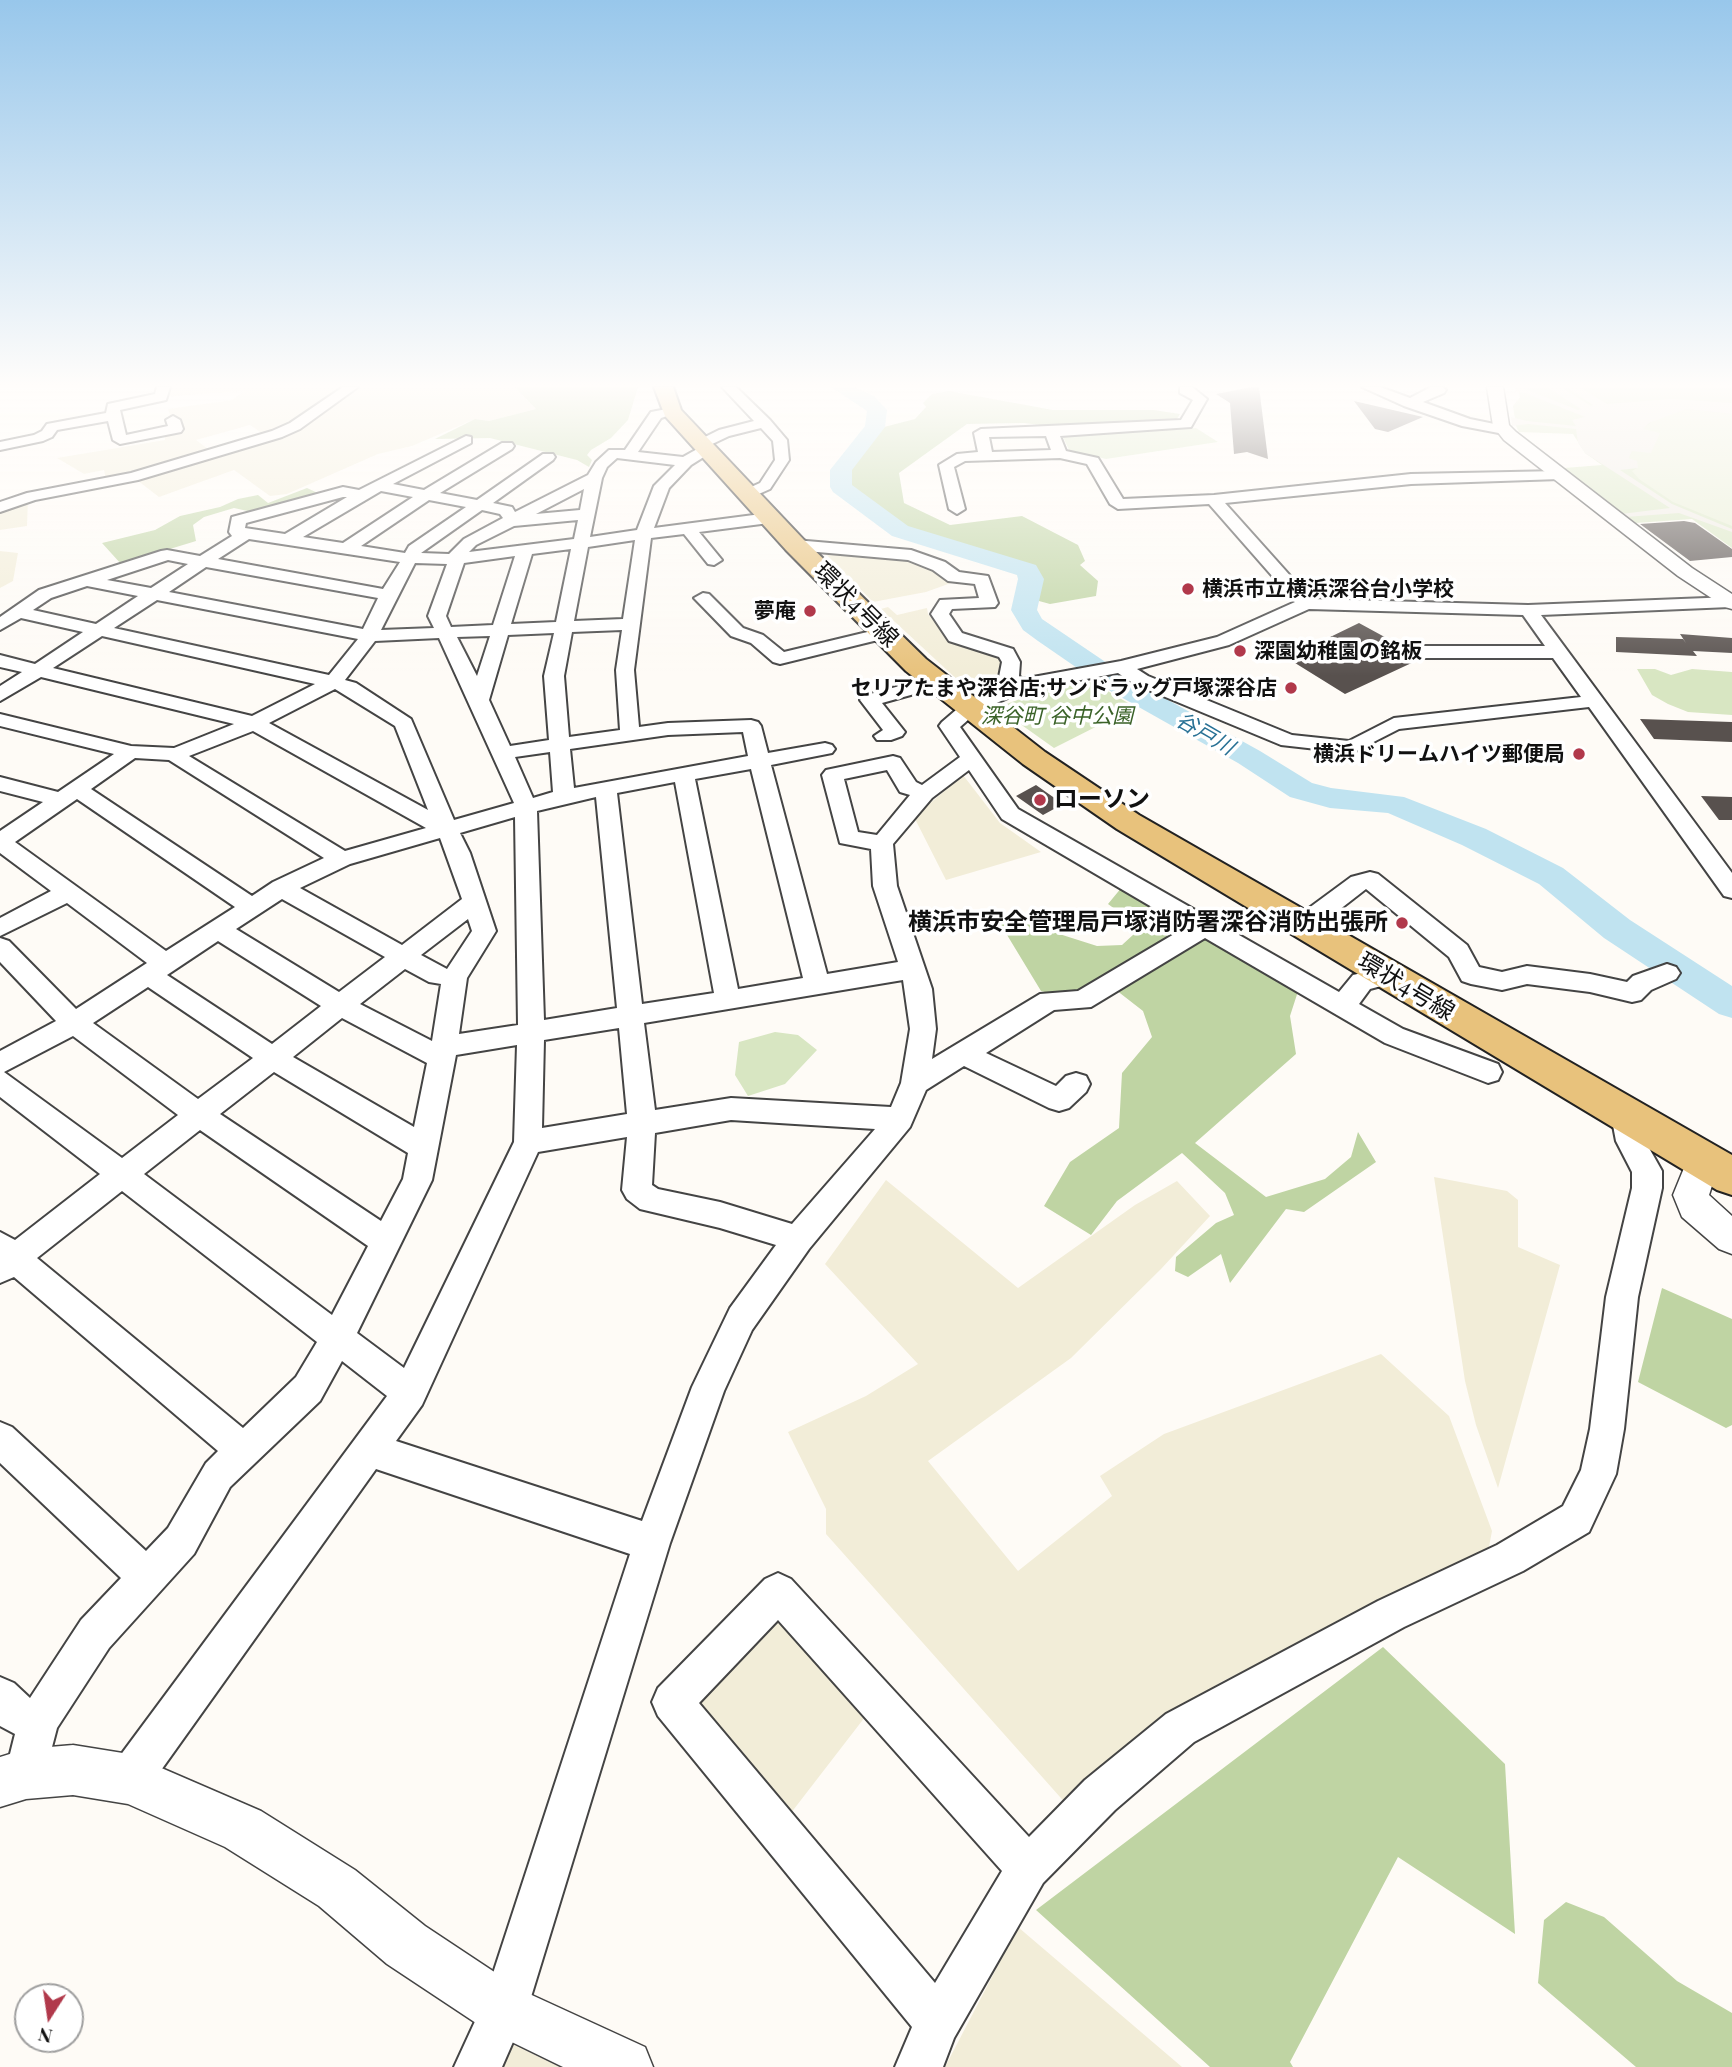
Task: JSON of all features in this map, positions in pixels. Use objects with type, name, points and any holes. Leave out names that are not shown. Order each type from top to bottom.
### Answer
[{"type":"main road","name":"環状4号線","points":[[734,483],[936,682],[1034,758],[1107,808],[1387,976],[1718,1169]]},
{"type":"street","points":[[0,507],[32,496],[99,483]]},
{"type":"street","points":[[289,539],[385,483]]},
{"type":"street","points":[[348,547],[445,483]]},
{"type":"street","points":[[0,720],[131,751],[176,754],[254,723],[332,682],[353,660],[369,636],[388,595],[415,550],[510,483]]},
{"type":"street","points":[[129,1779],[410,1393],[528,1142],[531,1032],[526,805],[479,700],[437,617],[455,559],[470,542],[584,483]]},
{"type":"street","points":[[564,796],[554,676],[593,483]]},
{"type":"street","points":[[630,735],[625,670],[629,624],[644,533],[665,483]]},
{"type":"street","points":[[747,494],[767,483]]},
{"type":"street","points":[[950,483],[957,509]]},
{"type":"street","points":[[1106,483],[1118,504],[1214,500],[1369,483]]},
{"type":"street","points":[[1571,483],[1685,572],[1731,603]]},
{"type":"street","points":[[380,486],[506,510],[513,521]]},
{"type":"street","points":[[361,495],[343,492],[238,520],[237,532],[408,558],[455,559],[769,518]]},
{"type":"street","points":[[1214,500],[1306,604]]},
{"type":"street","points":[[513,521],[587,514]]},
{"type":"street","points":[[687,528],[714,561]]},
{"type":"street","points":[[0,695],[245,534]]},
{"type":"street","points":[[795,545],[911,555],[939,566],[954,578],[982,580],[989,603],[946,604],[940,614],[956,637],[1006,653],[1011,662],[1009,677],[1018,686]]},
{"type":"street","points":[[479,700],[503,629],[525,550]]},
{"type":"street","points":[[0,625],[45,594],[167,555],[388,595]]},
{"type":"street","points":[[86,581],[369,636],[629,624]]},
{"type":"street","points":[[703,598],[737,632],[757,639],[780,657],[884,633]]},
{"type":"street","points":[[1488,1072],[1394,1036],[1010,814],[948,726],[970,708],[1018,686],[1117,668],[1223,641],[1306,604],[1528,610],[1731,603]]},
{"type":"street","points":[[1528,610],[1732,890]]},
{"type":"street","points":[[13,1778],[39,1720],[95,1634],[181,1541],[218,1475],[308,1389],[337,1339],[417,1180],[455,977],[484,931],[459,853],[404,723],[349,688],[332,682],[21,613]]},
{"type":"street","points":[[1421,652],[1558,652]]},
{"type":"street","points":[[0,661],[254,723],[447,830]]},
{"type":"street","points":[[1117,668],[1288,741],[1352,747],[1394,724],[1594,701]]},
{"type":"street","points":[[884,736],[895,732],[870,700],[936,682]]},
{"type":"street","points":[[501,753],[668,729],[751,726],[817,985]]},
{"type":"street","points":[[0,1063],[74,1023],[281,888],[342,859],[564,796],[825,749]]},
{"type":"street","points":[[131,751],[0,842],[69,891],[157,969],[272,1058],[423,1147]]},
{"type":"street","points":[[176,754],[178,759],[342,859]]},
{"type":"street","points":[[478,2067],[504,2010],[652,1543],[709,1387],[736,1331],[798,1240],[900,1119],[915,1083],[923,1030],[919,989],[885,886],[881,843],[924,793],[970,760]]},
{"type":"street","points":[[881,843],[848,838],[833,775],[893,762],[908,787],[924,793]]},
{"type":"street","points":[[684,774],[728,1000]]},
{"type":"street","points":[[0,784],[68,795],[251,906]]},
{"type":"street","points":[[606,788],[642,1122],[637,1190],[650,1199],[720,1215],[798,1240]]},
{"type":"street","points":[[1303,925],[1359,883],[1370,880],[1458,951],[1471,975],[1502,981],[1527,975],[1590,983],[1632,993],[1642,984],[1667,973]]},
{"type":"street","points":[[281,888],[438,976]]},
{"type":"street","points":[[0,928],[69,891]]},
{"type":"street","points":[[245,1452],[5,1258],[121,1175],[476,900]]},
{"type":"street","points":[[915,1083],[1049,1001],[1082,1000],[1205,927]]},
{"type":"street","points":[[217,929],[340,1005],[443,1052],[531,1032],[914,969]]},
{"type":"street","points":[[0,947],[74,1023],[199,1115],[386,1241]]},
{"type":"street","points":[[1342,1006],[1362,982],[1387,976]]},
{"type":"street","points":[[964,1054],[1059,1100],[1076,1084]]},
{"type":"street","points":[[0,1082],[410,1393]]},
{"type":"street","points":[[528,1142],[731,1109],[900,1119]]},
{"type":"street","points":[[919,2067],[938,2022],[1028,1868],[1100,1795],[1180,1728],[1391,1614],[1510,1558],[1576,1519],[1598,1474],[1607,1429],[1622,1297],[1647,1188],[1647,1171],[1630,1141],[1625,1115]]},
{"type":"street","points":[[1718,1169],[1691,1195],[1695,1206],[1732,1238]]},
{"type":"street","points":[[0,1439],[146,1576]]},
{"type":"street","points":[[370,1450],[652,1543]]},
{"type":"street","points":[[938,2022],[672,1702],[778,1592],[1028,1868]]},
{"type":"street","points":[[0,1696],[16,1715],[39,1720]]},
{"type":"street","points":[[13,1778],[73,1770],[97,1776],[129,1779],[255,1835],[337,1888],[405,1945],[504,2010],[625,2067]]},
{"type":"shaded area","points":[[141,483],[197,483],[159,497]]},
{"type":"shaded area","points":[[253,483],[311,483],[287,494],[270,496]]},
{"type":"shaded area","points":[[1632,483],[1641,483],[1672,504],[1732,529],[1732,532],[1679,513],[1625,517],[1621,514],[1670,508]]},
{"type":"shaded area","points":[[28,500],[27,526],[0,530],[0,509]]},
{"type":"shaded area","points":[[822,550],[911,558],[935,567],[951,583],[926,592],[873,602]]},
{"type":"shaded area","points":[[0,551],[18,553],[13,581],[0,588]]},
{"type":"shaded area","points":[[888,607],[897,615],[927,608],[928,614],[951,643],[986,651],[1001,658],[1004,663],[998,678],[962,684],[881,609]]},
{"type":"shaded area","points":[[963,775],[1000,823],[1041,852],[946,880],[914,817]]},
{"type":"shaded area","points":[[1434,1177],[1507,1191],[1518,1200],[1518,1247],[1560,1265],[1498,1488],[1476,1425],[1465,1381]]},
{"type":"shaded area","points":[[886,1180],[1018,1288],[1135,1205],[1177,1181],[1210,1216],[1071,1358],[928,1461],[1018,1571],[1112,1496],[1100,1476],[1164,1434],[1381,1354],[1449,1416],[1492,1531],[1488,1552],[1221,1682],[1148,1732],[1068,1806],[826,1534],[826,1509],[788,1432],[866,1396],[918,1364],[825,1264]]},
{"type":"shaded area","points":[[773,1609],[865,1717],[784,1822],[694,1699]]},
{"type":"shaded area","points":[[1018,1927],[1182,2067],[945,2067]]},
{"type":"shaded area","points":[[512,2044],[560,2067],[502,2067]]},
{"type":"green space","points":[[848,483],[901,483],[904,503],[950,525],[1022,516],[1078,545],[1085,561],[1080,565],[1098,581],[1096,596],[1050,604],[1028,598],[1031,579],[1027,569],[900,531],[848,487]]},
{"type":"green space","points":[[1584,483],[1732,483],[1732,548],[1692,519],[1636,523]]},
{"type":"green space","points":[[1646,483],[1732,483],[1732,526],[1673,502]]},
{"type":"green space","points":[[307,488],[322,495],[252,512],[234,508],[204,517],[193,525],[196,541],[121,564],[102,543],[155,530],[180,516],[220,507],[238,499],[258,495],[268,503]]},
{"type":"green space","points":[[1637,669],[1655,669],[1671,675],[1692,669],[1732,672],[1732,715],[1688,712],[1668,704],[1652,695]]},
{"type":"green space","name":"深谷町 谷中公園","points":[[1092,682],[1135,707],[1054,748],[1002,711],[1004,705],[1044,690]]},
{"type":"green space","points":[[1122,887],[1301,982],[1290,1016],[1296,1054],[1195,1143],[1266,1197],[1325,1179],[1351,1157],[1358,1132],[1376,1162],[1304,1212],[1286,1209],[1230,1283],[1221,1254],[1188,1277],[1175,1271],[1176,1257],[1216,1223],[1234,1215],[1225,1193],[1182,1153],[1117,1201],[1091,1235],[1044,1206],[1070,1162],[1119,1128],[1122,1073],[1152,1037],[1143,1011],[1107,983],[1075,1000],[1041,991],[1001,925],[1009,918],[1097,946],[1122,945],[1134,934],[1134,923],[1108,904]]},
{"type":"green space","points":[[775,1032],[798,1035],[817,1050],[785,1084],[748,1096],[735,1075],[739,1042]]},
{"type":"green space","points":[[1662,1288],[1732,1319],[1732,1425],[1726,1428],[1638,1382]]},
{"type":"green space","points":[[1383,1647],[1505,1764],[1515,1934],[1398,1857],[1290,2062],[1293,2067],[1210,2067],[1036,1910]]},
{"type":"green space","points":[[1566,1902],[1604,1917],[1677,1981],[1732,2013],[1732,2067],[1636,2067],[1538,1983],[1544,1920]]},
{"type":"building","points":[[1684,521],[1695,523],[1732,549],[1732,557],[1690,561],[1640,524]]},
{"type":"building","points":[[1359,623],[1403,647],[1399,650],[1418,660],[1345,694],[1287,658]]},
{"type":"building","points":[[1680,634],[1732,638],[1732,653],[1693,651],[1697,656],[1616,652],[1616,637],[1683,639],[1686,643]]},
{"type":"building","points":[[1640,719],[1732,722],[1732,742],[1654,739]]},
{"type":"building","name":"ローソン","points":[[1036,785],[1063,804],[1043,815],[1016,796]]},
{"type":"building","points":[[1701,796],[1732,797],[1732,820],[1719,820]]},
{"type":"waterway","name":"谷戸川","points":[[841,483],[841,487],[900,531],[1027,570],[1031,579],[1024,610],[1032,624],[1122,686],[1249,757],[1301,790],[1330,798],[1393,804],[1474,837],[1551,876],[1617,929],[1732,1004]]},
{"type":"place","name":"横浜市立横浜深谷台小学校","points":[[1188,589]]},
{"type":"place","name":"夢庵","points":[[810,611]]},
{"type":"place","name":"深園幼稚園の銘板","points":[[1240,651]]},
{"type":"place","name":"セリアたまや深谷店;サンドラッグ戸塚深谷店","points":[[1291,688]]},
{"type":"place","name":"横浜ドリームハイツ郵便局","points":[[1579,754]]},
{"type":"place","name":"ローソン","points":[[1040,800]]},
{"type":"place","name":"横浜市安全管理局戸塚消防署深谷消防出張所","points":[[1402,923]]}]
